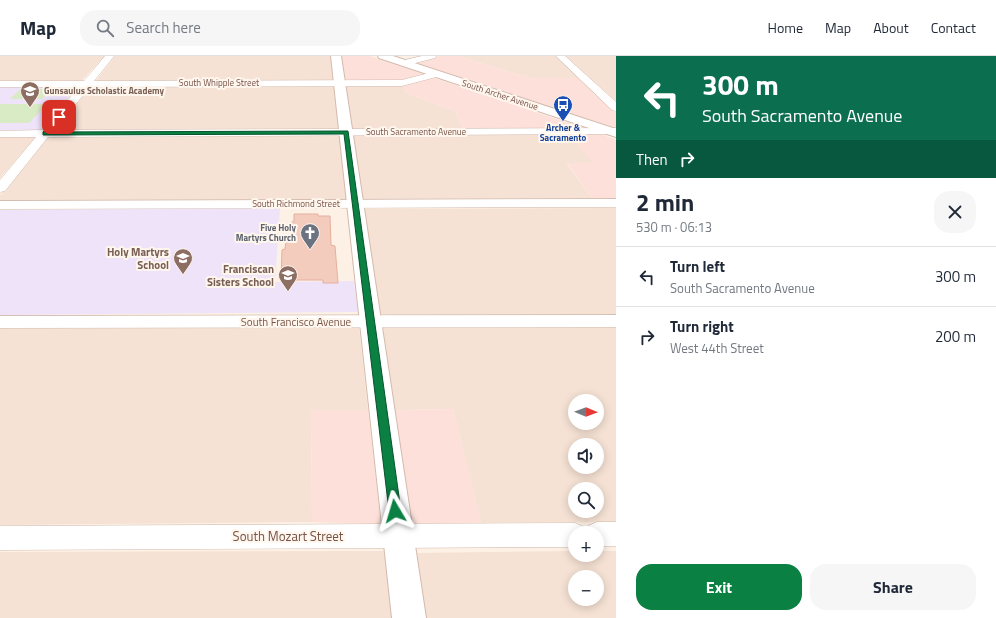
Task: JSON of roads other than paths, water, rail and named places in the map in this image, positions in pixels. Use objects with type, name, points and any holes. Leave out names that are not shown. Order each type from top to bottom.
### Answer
[{"type":"street","points":[[0,188],[110,56]]},
{"type":"street","points":[[336,56],[409,618]]},
{"type":"street","name":"South Archer Avenue","points":[[384,56],[613,132]]},
{"type":"street","points":[[404,63],[432,56]]},
{"type":"street","points":[[560,56],[616,108]]},
{"type":"street","name":"South Whipple Street","points":[[0,84],[402,83],[437,74]]},
{"type":"street","name":"South Sacramento Avenue","points":[[0,134],[613,132]]},
{"type":"street","name":"South Richmond Street","points":[[0,205],[616,203]]},
{"type":"street","name":"South Francisco Avenue","points":[[0,322],[616,321]]},
{"type":"street","name":"South Mozart Street","points":[[0,538],[568,534]]},
{"type":"street","points":[[604,534],[616,534]]},
{"type":"place","name":"Gunsaulus Scholastic Academy","points":[[30,108]]},
{"type":"place","name":"Archer & Sacramento","points":[[563,122]]},
{"type":"place","name":"Five Holy Martyrs Church","points":[[310,250]]},
{"type":"place","name":"Holy Martyrs School","points":[[183,275]]},
{"type":"place","name":"Franciscan Sisters School","points":[[288,292]]}]
